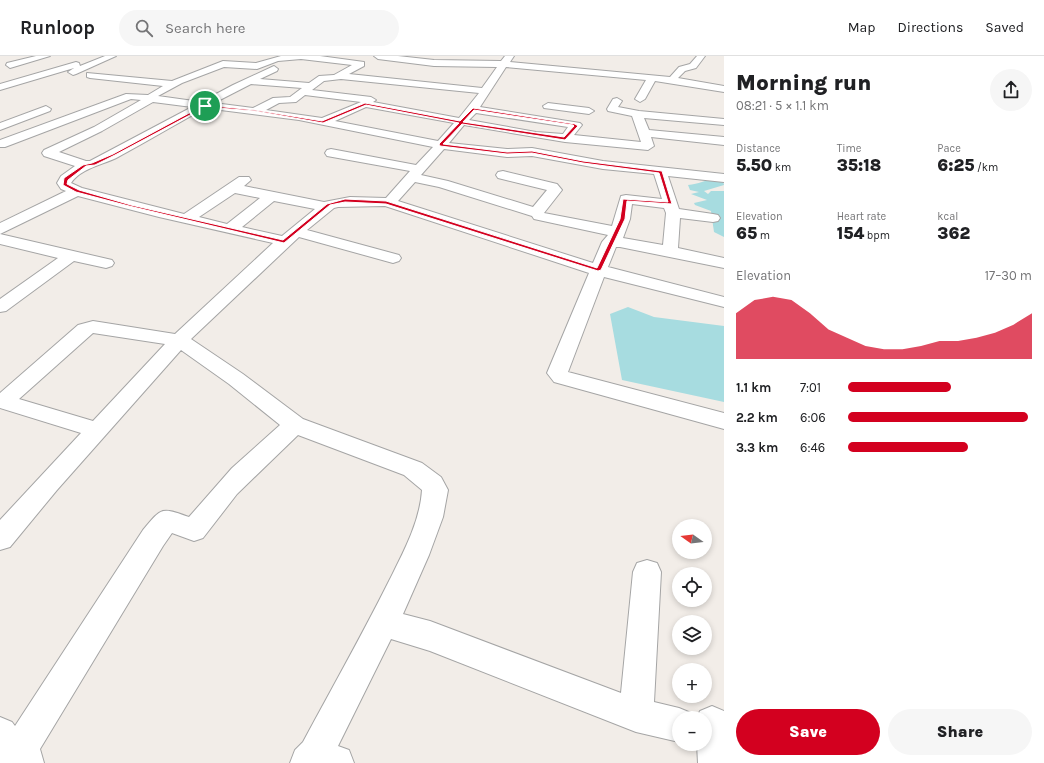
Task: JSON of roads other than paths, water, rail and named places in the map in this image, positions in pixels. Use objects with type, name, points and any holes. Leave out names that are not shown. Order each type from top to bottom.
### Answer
[{"type":"street","points":[[7,56],[4,59],[7,68],[46,56]]},
{"type":"street","points":[[26,61],[40,64],[64,75],[112,56]]},
{"type":"street","points":[[255,110],[277,100],[292,100],[322,78],[335,78],[361,64],[296,56],[277,58],[257,66]]},
{"type":"street","points":[[296,56],[298,59],[297,60],[249,81],[114,154],[93,164],[85,166],[66,179],[64,183],[66,186],[77,191],[187,218],[231,228],[290,237],[392,258]]},
{"type":"street","points":[[378,56],[432,63],[507,60],[565,74],[652,77],[721,88],[714,98]]},
{"type":"street","points":[[672,80],[682,69],[693,66],[701,56],[710,56]]},
{"type":"street","points":[[386,202],[391,201],[461,122],[507,60]]},
{"type":"street","points":[[0,87],[76,62]]},
{"type":"street","points":[[427,73],[432,63]]},
{"type":"street","points":[[85,166],[49,154],[48,152],[98,129],[152,98],[152,96],[171,84],[223,64],[278,69]]},
{"type":"street","points":[[310,72],[325,74]]},
{"type":"street","points":[[90,75],[171,84]]},
{"type":"street","points":[[340,76],[413,83],[481,95],[576,125],[565,139]]},
{"type":"street","points":[[640,99],[652,77]]},
{"type":"street","points":[[249,81],[311,86]]},
{"type":"street","points":[[405,91],[413,83]]},
{"type":"street","points":[[302,92],[385,101],[392,99]]},
{"type":"street","points":[[0,144],[126,96],[152,98],[205,106],[255,110],[440,145],[507,153],[532,152],[583,162],[660,172],[724,178]]},
{"type":"street","points":[[617,101],[612,110],[723,122]]},
{"type":"street","points":[[323,122],[365,104],[565,139],[648,146],[649,145],[638,114]]},
{"type":"street","points":[[536,105],[589,111]]},
{"type":"street","points":[[0,127],[46,109]]},
{"type":"street","points":[[644,133],[724,141]]},
{"type":"street","points":[[331,153],[416,173],[443,184],[536,213],[555,190],[552,187],[503,175]]},
{"type":"street","points":[[660,172],[672,208],[670,251]]},
{"type":"street","points":[[187,218],[244,180]]},
{"type":"street","points":[[232,188],[326,207]]},
{"type":"street","points":[[0,229],[77,191]]},
{"type":"street","points":[[231,228],[271,196]]},
{"type":"street","points":[[713,218],[626,199],[622,219],[615,237],[610,242],[598,270],[558,373],[559,375],[724,421]]},
{"type":"street","points":[[0,539],[96,430],[153,370],[179,340],[290,237],[334,202],[386,202],[598,270],[724,302]]},
{"type":"street","points":[[539,216],[670,251],[724,263]]},
{"type":"street","points":[[0,239],[106,263]]},
{"type":"street","points":[[0,307],[71,256]]},
{"type":"street","points":[[2,402],[87,328],[93,327],[179,340],[236,379],[294,424],[413,469],[429,480],[435,489],[435,504],[427,527],[320,760]]},
{"type":"street","points":[[2,402],[96,430]]},
{"type":"street","points":[[14,751],[153,538],[167,520],[194,530],[206,512],[256,458],[294,424]]},
{"type":"street","points":[[636,715],[647,572]]},
{"type":"street","points":[[384,622],[430,636],[636,715],[672,723]]},
{"type":"street","points":[[714,722],[716,763]]},
{"type":"water","points":[[715,179],[723,181],[724,185],[704,191],[708,194],[711,191],[724,191],[724,237],[714,232],[711,211],[695,205],[694,203],[707,200],[691,194],[699,192],[690,190],[688,185]]},
{"type":"water","points":[[628,307],[654,317],[724,326],[724,402],[622,380],[610,314]]}]
